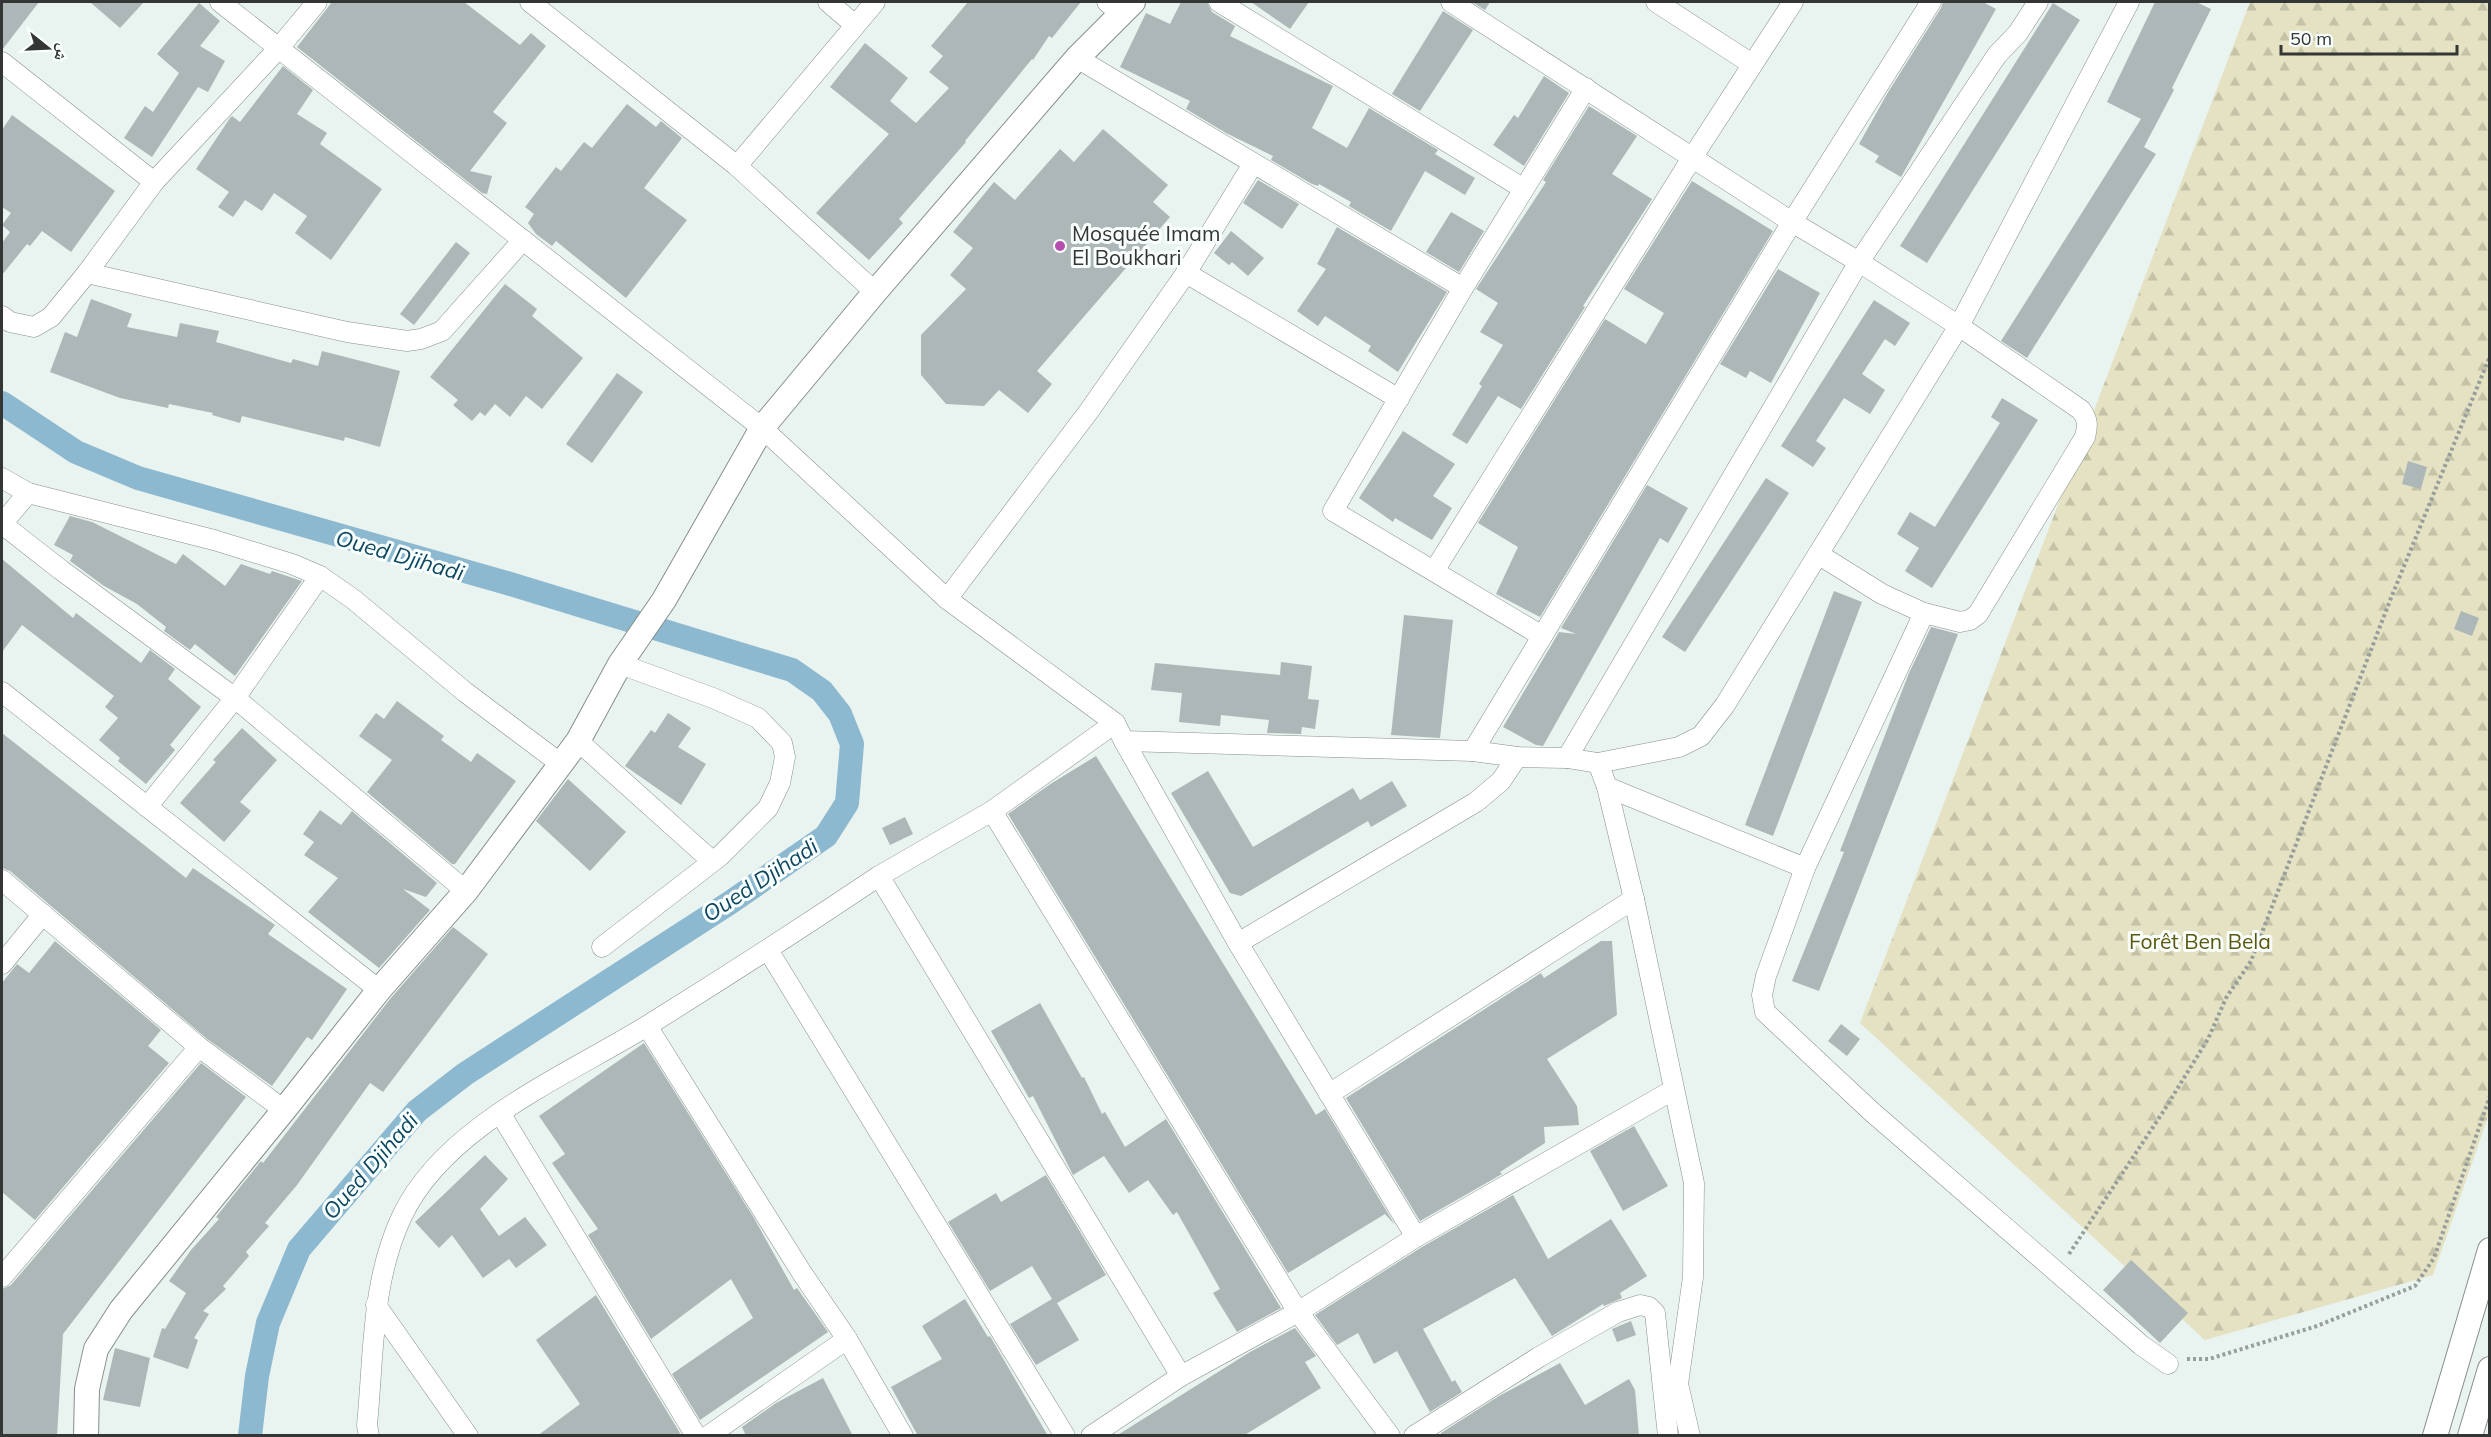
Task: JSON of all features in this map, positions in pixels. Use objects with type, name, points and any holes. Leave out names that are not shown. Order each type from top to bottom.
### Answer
[{"type":"street","points":[[220,2],[762,428],[947,599],[1119,732],[1238,943],[1416,1237]]},
{"type":"street","points":[[2,316],[10,322],[34,327],[51,317],[87,273],[154,182],[278,49],[317,2]]},
{"type":"street","points":[[530,2],[737,166],[875,292]]},
{"type":"street","points":[[828,2],[855,25]]},
{"type":"street","points":[[737,166],[875,2]]},
{"type":"street","points":[[1219,2],[1524,189]]},
{"type":"street","points":[[1450,2],[1792,222],[1959,326],[2081,410],[2087,418],[2088,427],[2085,436],[1978,614],[1970,620],[1960,622],[1924,613],[1882,594],[1818,554]]},
{"type":"street","points":[[1656,2],[1752,64]]},
{"type":"street","points":[[1434,571],[1692,158],[1793,2]]},
{"type":"street","points":[[1473,750],[1792,222],[1930,2]]},
{"type":"street","points":[[1567,758],[1859,262],[1997,55],[2018,33],[2038,2]]},
{"type":"street","points":[[369,1436],[367,1425],[376,1305],[386,1256],[403,1215],[424,1181],[472,1131],[647,1026],[768,950],[879,876],[992,811],[1119,732],[1473,750],[1517,757],[1567,758],[1598,763],[1679,747],[1701,736],[1725,705],[1959,326],[2129,2]]},
{"type":"street","points":[[86,1436],[87,1389],[96,1349],[121,1310],[379,990],[466,891],[578,741],[626,655],[664,600],[762,428],[875,292],[1121,6]]},
{"type":"street","points":[[1077,58],[1463,288]]},
{"type":"street","points":[[2,62],[154,182]]},
{"type":"street","points":[[1542,636],[1333,511],[1463,288],[1586,88]]},
{"type":"street","points":[[947,599],[1089,411],[1186,273],[1253,164]]},
{"type":"street","points":[[87,273],[346,332],[407,341],[421,339],[442,331],[523,240]]},
{"type":"street","points":[[1186,273],[1399,399]]},
{"type":"street","points":[[2,478],[28,493],[214,540],[292,564],[320,576],[353,599],[465,692],[561,764]]},
{"type":"street","points":[[28,493],[2,524],[235,698],[466,891]]},
{"type":"street","points":[[147,807],[235,698],[320,576]]},
{"type":"street","points":[[1924,613],[1805,868],[1766,976],[1762,994],[1765,1012],[1872,1112],[2141,1345],[2168,1364]]},
{"type":"street","points":[[602,947],[720,856],[768,808],[780,783],[785,757],[782,743],[758,718],[626,655]]},
{"type":"street","points":[[2,692],[379,990]]},
{"type":"street","points":[[578,741],[712,861]]},
{"type":"street","points":[[1238,943],[1476,802],[1501,781],[1517,757]]},
{"type":"street","points":[[1598,763],[1607,787],[1634,899],[1694,1183],[1693,1277],[1678,1384],[1690,1436]]},
{"type":"street","points":[[1607,787],[1805,868]]},
{"type":"street","points":[[992,811],[1298,1312],[1390,1436]]},
{"type":"street","points":[[879,876],[1181,1376]]},
{"type":"street","points":[[2,880],[199,1047],[284,1110]]},
{"type":"street","points":[[1329,1094],[1634,899]]},
{"type":"street","points":[[2,964],[43,914]]},
{"type":"street","points":[[768,950],[1065,1436]]},
{"type":"street","points":[[647,1026],[802,1273],[847,1339],[903,1436]]},
{"type":"street","points":[[2,1277],[199,1047]]},
{"type":"street","points":[[1091,1436],[1181,1376],[1298,1312],[1416,1237],[1673,1090]]},
{"type":"street","points":[[500,1113],[696,1436]]},
{"type":"street","points":[[2435,1436],[2490,1250]]},
{"type":"street","points":[[376,1305],[468,1436]]},
{"type":"street","points":[[1414,1436],[1548,1352],[1618,1312],[1640,1305],[1649,1306],[1655,1313],[1668,1436]]},
{"type":"street","points":[[708,1436],[847,1339]]},
{"type":"street","points":[[2470,1436],[2490,1369]]},
{"type":"path","points":[[2057,1272],[2163,1112],[2208,1039],[2226,998],[2251,961],[2391,598],[2490,356]]},
{"type":"path","points":[[2168,1364],[2188,1359],[2209,1359],[2317,1326],[2415,1286],[2434,1258],[2490,1096]]},
{"type":"green space","name":"Forêt Ben Bela","points":[[2250,2],[2489,2],[2490,1111],[2433,1275],[2205,1340],[1860,1023]]},
{"type":"building","points":[[2,2],[39,2],[2,50]]},
{"type":"building","points":[[90,2],[144,2],[120,28]]},
{"type":"building","points":[[332,2],[464,2],[520,45],[531,33],[546,46],[493,112],[507,123],[470,171],[492,176],[487,194],[482,193],[297,47]]},
{"type":"building","points":[[968,2],[1081,2],[1052,38],[1049,36],[1033,60],[966,142],[899,219],[903,223],[869,260],[816,213],[889,134],[830,87],[865,43],[908,78],[890,101],[916,123],[949,88],[929,72],[943,56],[931,46]]},
{"type":"building","points":[[1181,2],[1207,2],[1212,12],[1235,26],[1230,36],[1333,86],[1312,128],[1347,148],[1369,108],[1438,150],[1435,154],[1475,178],[1465,195],[1425,171],[1391,231],[1349,206],[1351,202],[1319,184],[1318,186],[1312,184],[1271,160],[1273,156],[1226,133],[1186,109],[1190,101],[1120,67],[1146,13],[1170,24]]},
{"type":"building","points":[[1251,2],[1309,2],[1290,29]]},
{"type":"building","points":[[1472,2],[1490,2],[1485,10]]},
{"type":"building","points":[[1943,2],[1983,2],[1996,9],[1901,177],[1875,162],[1879,156],[1859,144]]},
{"type":"building","points":[[2155,2],[2196,2],[2211,9],[2172,88],[2174,90],[2144,147],[2156,154],[2027,358],[2001,341],[2141,119],[2107,102]]},
{"type":"building","points":[[199,3],[220,21],[200,46],[225,61],[208,92],[198,87],[152,157],[124,138],[145,106],[153,112],[179,73],[157,54]]},
{"type":"building","points":[[2053,3],[2080,20],[1927,263],[1900,246]]},
{"type":"building","points":[[1443,11],[1473,30],[1420,111],[1392,94]]},
{"type":"building","points":[[283,66],[313,90],[297,114],[327,133],[320,144],[382,189],[331,260],[295,233],[307,216],[274,193],[262,211],[245,200],[233,217],[218,207],[229,192],[196,169],[230,118],[232,116],[240,122]]},
{"type":"building","points":[[1544,76],[1569,93],[1524,166],[1493,145],[1514,115],[1518,118]]},
{"type":"building","points":[[627,104],[656,127],[661,121],[682,138],[644,188],[687,220],[626,298],[556,241],[552,246],[536,234],[528,223],[534,214],[525,207],[556,167],[561,171],[584,142],[592,148]]},
{"type":"building","points":[[1589,106],[1637,136],[1612,174],[1652,199],[1583,306],[1585,307],[1521,409],[1498,396],[1467,444],[1452,435],[1482,386],[1479,384],[1503,345],[1480,332],[1498,303],[1476,289],[1546,182],[1543,180]]},
{"type":"building","points":[[12,115],[115,191],[71,252],[42,231],[30,246],[27,244],[2,275],[2,243],[10,232],[2,225],[11,213],[2,207],[2,130]]},
{"type":"building","name":"Mosquée Imam El Boukhari","points":[[1103,129],[1168,185],[1153,202],[1170,217],[1037,371],[1052,384],[1028,413],[999,390],[984,406],[946,404],[921,375],[921,335],[966,289],[950,275],[973,248],[953,232],[994,182],[1015,200],[1060,149],[1074,162]]},
{"type":"building","points":[[1258,180],[1299,204],[1282,229],[1243,203]]},
{"type":"building","points":[[1692,181],[1773,231],[1540,617],[1496,594],[1518,547],[1478,523],[1605,319],[1646,344],[1664,313],[1624,289]]},
{"type":"building","points":[[1451,212],[1484,231],[1459,272],[1426,252]]},
{"type":"building","points":[[1337,227],[1447,292],[1398,372],[1368,351],[1371,346],[1325,316],[1318,326],[1297,311],[1326,269],[1317,264]]},
{"type":"building","points":[[1231,231],[1264,258],[1248,276],[1232,262],[1229,265],[1214,253]]},
{"type":"building","points":[[456,242],[470,253],[414,325],[400,314]]},
{"type":"building","points":[[1778,269],[1820,293],[1771,383],[1750,371],[1746,378],[1720,364]]},
{"type":"building","points":[[505,284],[537,309],[532,316],[583,358],[542,409],[526,396],[510,417],[495,404],[485,416],[480,412],[472,421],[453,405],[458,400],[430,377]]},
{"type":"building","points":[[91,299],[132,314],[127,327],[177,337],[180,323],[219,331],[216,342],[291,363],[293,359],[318,366],[322,351],[400,371],[380,447],[345,437],[344,441],[242,416],[240,423],[212,415],[213,413],[169,404],[168,408],[120,398],[50,372],[65,332],[77,337]]},
{"type":"building","points":[[1874,300],[1910,323],[1895,346],[1885,339],[1862,374],[1885,390],[1870,414],[1844,398],[1816,441],[1826,448],[1813,467],[1781,446]]},
{"type":"building","points":[[617,373],[643,392],[592,463],[566,444]]},
{"type":"building","points":[[2002,398],[2038,420],[1932,588],[1905,571],[1919,548],[1897,534],[1910,512],[1935,527],[2000,423],[1991,417]]},
{"type":"building","points":[[1403,431],[1455,464],[1433,496],[1452,508],[1432,540],[1395,518],[1393,522],[1359,498]]},
{"type":"building","points":[[2408,461],[2427,467],[2421,489],[2402,484]]},
{"type":"building","points":[[1766,478],[1789,493],[1685,652],[1662,637]]},
{"type":"building","points":[[1647,485],[1688,508],[1668,543],[1660,538],[1543,746],[1536,745],[1503,727],[1559,632],[1576,634],[1561,628]]},
{"type":"building","points":[[70,516],[92,522],[176,564],[183,554],[225,586],[241,564],[270,574],[272,571],[302,581],[235,676],[195,644],[190,650],[164,631],[166,627],[137,604],[104,586],[70,561],[73,555],[54,545]]},
{"type":"building","points":[[2,559],[73,618],[76,613],[141,663],[150,650],[175,669],[168,679],[201,707],[170,745],[175,750],[146,784],[118,761],[120,758],[99,740],[118,718],[105,707],[114,696],[22,625],[2,652]]},
{"type":"building","points":[[1834,591],[1862,602],[1773,836],[1745,825]]},
{"type":"building","points":[[2461,611],[2479,618],[2472,636],[2454,629]]},
{"type":"building","points":[[1404,615],[1453,620],[1440,738],[1391,735]]},
{"type":"building","points":[[1931,627],[1958,634],[1819,991],[1792,981],[1844,852],[1840,851],[1909,673]]},
{"type":"building","points":[[1281,662],[1312,666],[1308,699],[1319,700],[1315,729],[1302,727],[1301,734],[1267,733],[1269,720],[1221,715],[1220,726],[1179,722],[1182,693],[1151,690],[1155,663],[1280,675]]},
{"type":"building","points":[[397,701],[444,736],[441,740],[471,762],[477,753],[516,781],[455,864],[452,864],[367,792],[392,760],[359,736],[376,713],[384,719]]},
{"type":"building","points":[[668,713],[691,728],[678,747],[706,764],[681,805],[625,766],[651,730],[655,733]]},
{"type":"building","points":[[242,728],[277,760],[240,802],[251,811],[224,842],[180,803],[216,762],[213,760]]},
{"type":"building","points":[[2,733],[186,878],[193,868],[275,925],[268,934],[347,989],[312,1040],[307,1037],[272,1086],[206,1038],[10,871],[2,868]]},
{"type":"building","points":[[1096,756],[1316,1115],[1325,1109],[1395,1225],[1385,1214],[1288,1273],[1008,814]]},
{"type":"building","points":[[1208,771],[1253,847],[1353,788],[1360,800],[1392,781],[1407,806],[1371,827],[1368,821],[1241,896],[1230,893],[1171,793]]},
{"type":"building","points":[[568,779],[626,832],[590,871],[536,821]]},
{"type":"building","points":[[320,810],[341,825],[352,811],[437,883],[426,897],[403,889],[430,910],[379,968],[308,912],[338,878],[304,855],[314,842],[303,834]]},
{"type":"building","points":[[905,817],[913,834],[890,845],[882,828]]},
{"type":"building","points":[[453,927],[488,954],[383,1092],[370,1083],[297,1185],[265,1223],[269,1226],[246,1252],[249,1256],[223,1286],[226,1289],[203,1311],[209,1314],[194,1338],[198,1340],[188,1369],[153,1357],[162,1328],[165,1329],[186,1293],[169,1281],[191,1250],[219,1219],[216,1217],[261,1161],[263,1163],[390,999]]},
{"type":"building","points":[[55,941],[161,1030],[148,1046],[169,1063],[35,1220],[2,1192],[2,983],[17,964],[29,973]]},
{"type":"building","points":[[1601,941],[1612,941],[1617,1015],[1547,1059],[1577,1106],[1579,1125],[1544,1127],[1545,1143],[1500,1172],[1502,1174],[1420,1221],[1346,1098],[1541,973],[1544,978]]},
{"type":"building","points":[[1040,1003],[1082,1078],[1084,1077],[1102,1114],[1105,1112],[1125,1147],[1166,1119],[1281,1308],[1237,1332],[1213,1293],[1220,1289],[1177,1212],[1173,1215],[1148,1180],[1129,1193],[1104,1156],[1073,1175],[1033,1096],[1029,1098],[991,1031]]},
{"type":"building","points":[[1841,1024],[1860,1039],[1847,1056],[1828,1041]]},
{"type":"building","points":[[644,1043],[754,1218],[794,1290],[797,1288],[828,1332],[700,1420],[672,1374],[753,1318],[731,1279],[651,1339],[588,1235],[598,1229],[552,1163],[565,1154],[539,1116]]},
{"type":"building","points":[[201,1063],[246,1097],[63,1334],[57,1436],[2,1436],[2,1289],[11,1285]]},
{"type":"building","points":[[1634,1126],[1668,1186],[1623,1211],[1590,1151]]},
{"type":"building","points":[[485,1155],[508,1179],[480,1209],[499,1236],[525,1217],[547,1245],[516,1268],[509,1259],[483,1278],[452,1235],[439,1248],[415,1222]]},
{"type":"building","points":[[1046,1175],[1106,1275],[1057,1303],[1079,1340],[1036,1365],[1010,1324],[1052,1299],[1032,1266],[990,1291],[948,1222],[996,1193],[1001,1202]]},
{"type":"building","points":[[1513,1195],[1548,1259],[1611,1219],[1647,1276],[1620,1293],[1622,1298],[1604,1306],[1603,1304],[1552,1336],[1515,1278],[1423,1329],[1452,1382],[1455,1380],[1462,1392],[1430,1412],[1397,1351],[1374,1364],[1358,1333],[1337,1345],[1315,1315],[1422,1247]]},
{"type":"building","points":[[2131,1260],[2188,1313],[2160,1343],[2103,1290]]},
{"type":"building","points":[[596,1295],[680,1433],[677,1436],[537,1436],[580,1404],[536,1340]]},
{"type":"building","points":[[965,1299],[988,1337],[990,1336],[1048,1436],[918,1436],[891,1387],[942,1359],[922,1326]]},
{"type":"building","points":[[1631,1321],[1636,1335],[1617,1342],[1612,1329]]},
{"type":"building","points":[[1295,1328],[1316,1356],[1305,1362],[1321,1388],[1243,1436],[1116,1436],[1250,1352]]},
{"type":"building","points":[[115,1348],[150,1358],[140,1407],[103,1400]]},
{"type":"building","points":[[1560,1363],[1585,1405],[1629,1379],[1635,1390],[1639,1436],[1442,1436],[1441,1433],[1499,1396]]},
{"type":"building","points":[[823,1378],[853,1436],[746,1436],[742,1427],[776,1403]]},
{"type":"waterway","name":"Oued Djihadi","points":[[2,403],[76,452],[138,478],[507,583],[792,670],[822,691],[840,714],[852,744],[847,803],[826,836],[731,902],[465,1074],[417,1111],[299,1249],[268,1323],[257,1376],[250,1436]]},
{"type":"place","name":"Mosquée Imam El Boukhari","points":[[1060,246]]}]
